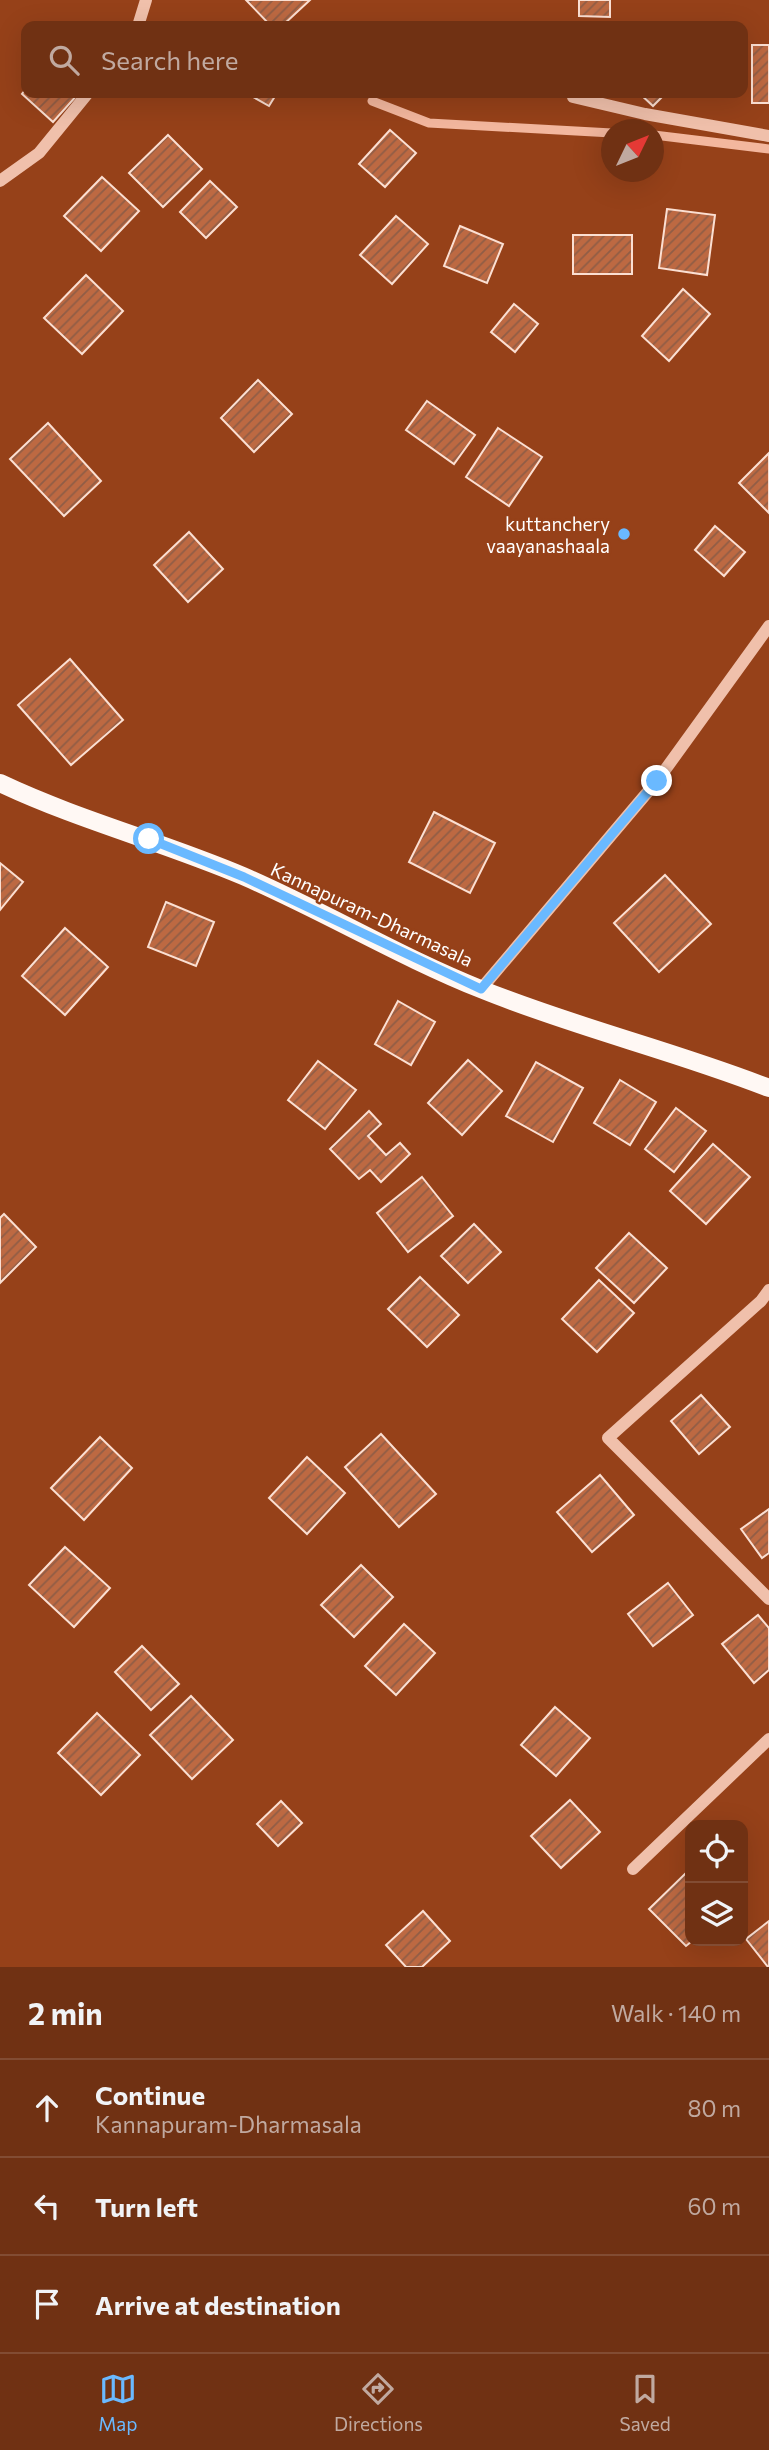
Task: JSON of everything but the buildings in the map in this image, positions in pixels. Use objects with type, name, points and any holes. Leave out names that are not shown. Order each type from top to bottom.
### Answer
[{"type":"main road","name":"Kannapuram-Dharmasala","points":[[0,783],[46,805],[149,839],[244,877],[481,989],[594,1032],[710,1065],[769,1088]]},
{"type":"street","points":[[140,21],[146,0]]},
{"type":"street","points":[[0,181],[39,153],[84,98]]},
{"type":"street","points":[[577,98],[645,114],[769,136]]},
{"type":"street","points":[[481,989],[657,781],[769,626]]},
{"type":"street","points":[[769,1290],[761,1301],[608,1438],[769,1600]]},
{"type":"street","points":[[633,1868],[769,1739]]},
{"type":"waterway","points":[[372,101],[429,123],[601,132]]},
{"type":"waterway","points":[[664,136],[769,149]]},
{"type":"place","name":"kuttanchery vaayanashaala","points":[[624,534]]},
{"type":"route","points":[[149,839],[244,877],[366,937],[481,989],[657,781]]}]
